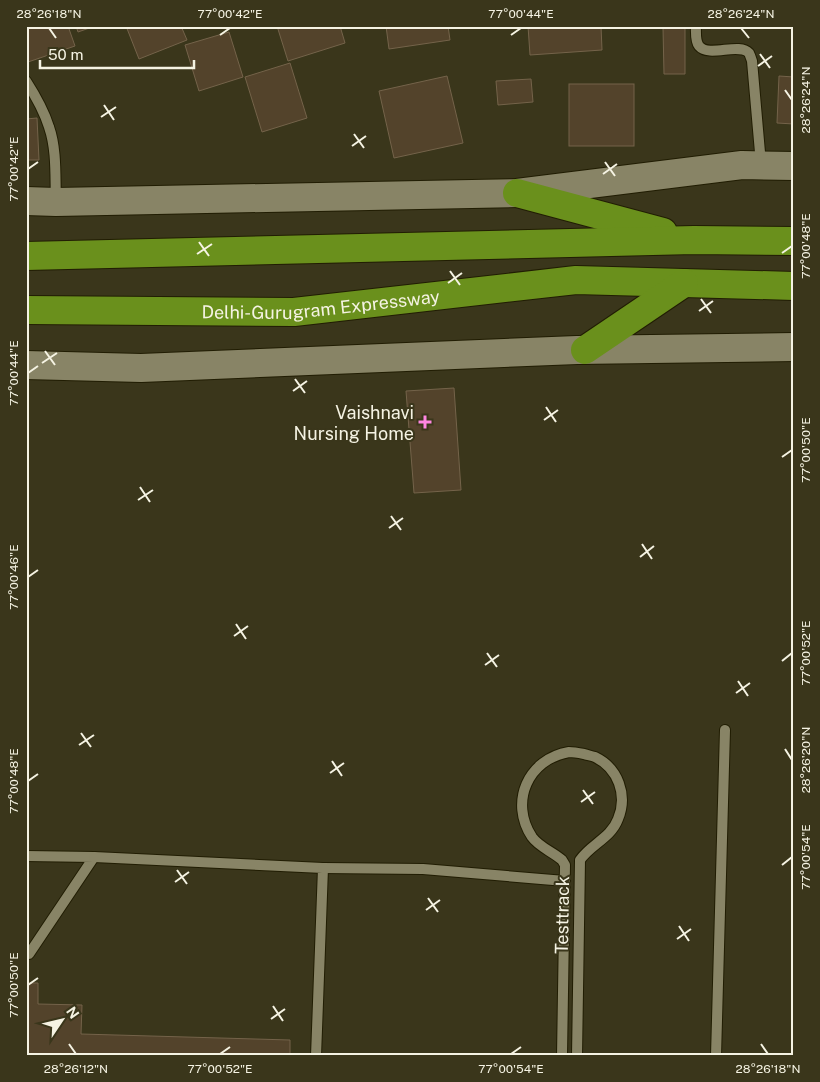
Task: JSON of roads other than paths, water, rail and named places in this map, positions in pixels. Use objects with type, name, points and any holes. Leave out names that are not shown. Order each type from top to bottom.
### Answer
[{"type":"highway","points":[[517,193],[694,240]]},
{"type":"highway","points":[[26,256],[694,240],[794,242]]},
{"type":"highway","name":"Delhi-Gurugram Expressway","points":[[26,310],[294,312],[576,280],[794,286]]},
{"type":"highway","points":[[584,350],[684,283]]},
{"type":"main road","points":[[26,201],[517,193],[742,165],[794,166]]},
{"type":"main road","points":[[26,365],[141,368],[584,350],[794,347]]},
{"type":"lane","points":[[696,26],[696,40],[700,47],[707,50],[743,49],[748,53],[752,61],[761,165]]},
{"type":"lane","points":[[26,81],[50,127],[54,151],[56,202]]},
{"type":"lane","points":[[716,1056],[725,730]]},
{"type":"lane","name":"Testtrack","points":[[562,1056],[564,865],[562,860],[533,838],[526,824],[522,809],[522,797],[525,784],[542,764],[554,757],[570,752],[594,757],[604,764],[619,782],[622,794],[622,807],[618,820],[610,833],[580,860],[577,1056]]},
{"type":"lane","name":"Testtrack","points":[[26,856],[94,857],[323,868],[423,869],[565,881]]},
{"type":"lane","points":[[26,954],[29,954],[94,857]]},
{"type":"lane","points":[[316,1056],[323,868]]},
{"type":"place","name":"Vaishnavi Nursing Home","points":[[425,422]]}]
